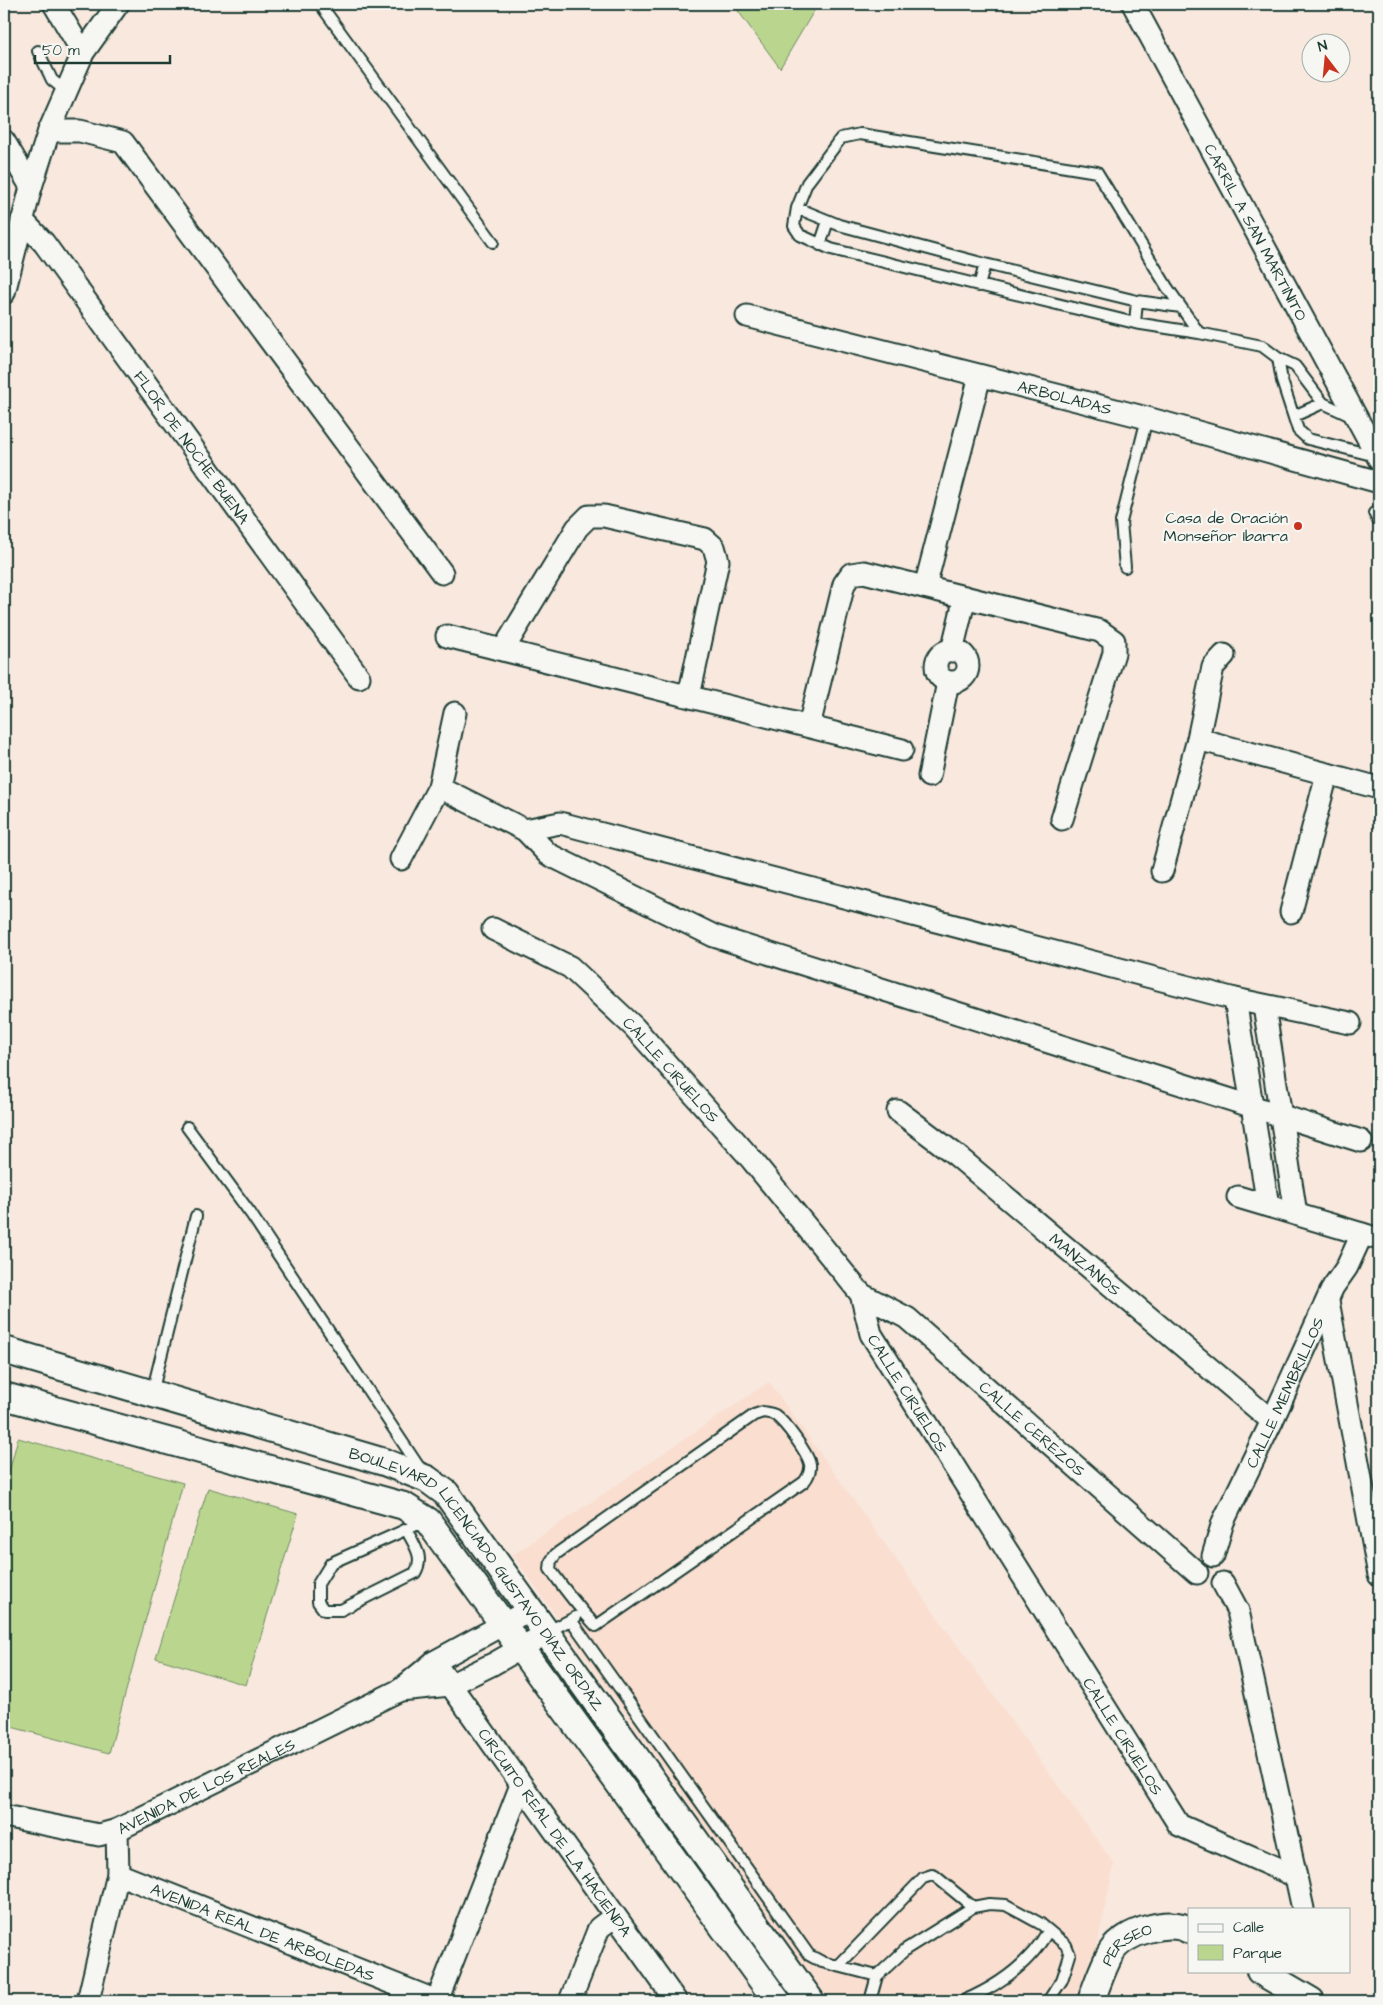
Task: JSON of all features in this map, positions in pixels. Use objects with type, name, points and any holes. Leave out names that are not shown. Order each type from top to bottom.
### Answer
[{"type":"street","points":[[54,4],[83,54]]},
{"type":"street","points":[[4,293],[31,187],[49,131],[83,54],[118,4]]},
{"type":"street","name":"CARRIL A SAN MARTINITO","points":[[1133,4],[1379,458]]},
{"type":"street","points":[[49,131],[80,131],[123,142],[442,573]]},
{"type":"street","points":[[4,141],[31,187]]},
{"type":"street","name":"FLOR DE NOCHE BUENA","points":[[22,220],[44,243],[359,677]]},
{"type":"street","name":"ARBOLADAS","points":[[747,316],[1146,418],[1379,482]]},
{"type":"street","points":[[925,587],[980,376]]},
{"type":"street","points":[[504,650],[577,528],[589,516],[604,516],[705,540],[714,547],[718,561],[689,696]]},
{"type":"street","points":[[809,726],[844,584],[851,574],[864,572],[1100,631],[1114,641],[1114,653],[1062,819]]},
{"type":"street","points":[[929,776],[948,682],[959,681],[963,678],[967,668],[967,663],[962,654],[952,651],[965,597]]},
{"type":"street","points":[[447,636],[902,750]]},
{"type":"street","points":[[1162,871],[1198,738],[1213,667],[1224,656]]},
{"type":"street","points":[[401,859],[439,787],[455,713]]},
{"type":"street","points":[[1198,738],[1379,788]]},
{"type":"street","points":[[1291,912],[1327,774]]},
{"type":"street","points":[[439,787],[526,830],[548,854],[714,936],[1361,1141]]},
{"type":"street","points":[[526,830],[560,823],[1235,1000],[1350,1023]]},
{"type":"street","name":"CALLE CIRUELOS","points":[[493,929],[570,967],[634,1027],[752,1160],[861,1294],[871,1334],[1180,1825],[1295,1876]]},
{"type":"street","points":[[1235,1000],[1254,1107],[1268,1206]]},
{"type":"street","points":[[1264,1006],[1296,1214]]},
{"type":"street","name":"MANZANOS","points":[[898,1112],[956,1155],[1272,1421]]},
{"type":"street","points":[[1238,1197],[1364,1234]]},
{"type":"street","name":"CALLE MEMBRILLOS","points":[[1213,1556],[1222,1522],[1272,1421],[1331,1294],[1364,1234]]},
{"type":"street","name":"CALLE CEREZOS","points":[[861,1294],[907,1318],[1197,1573]]},
{"type":"street","points":[[1331,1294],[1379,1575]]},
{"type":"street","name":"BOULEVARD LICENCIADO GUSTAVO DÍAZ ORDAZ","points":[[4,1350],[384,1462],[427,1479],[446,1493],[811,2001]]},
{"type":"street","points":[[110,1426],[121,1384]]},
{"type":"street","name":"BOULEVARD LICENCIADO GUSTAVO DÍAZ ORDAZ","points":[[4,1396],[404,1506],[417,1525],[504,1624],[519,1648],[776,2001]]},
{"type":"street","points":[[1213,1556],[1224,1561],[1228,1573],[1223,1583],[1212,1587],[1202,1583],[1197,1573],[1201,1560],[1213,1556]]},
{"type":"street","points":[[1223,1583],[1238,1611],[1303,1908]]},
{"type":"street","name":"AVENIDA DE LOS REALES","points":[[4,1818],[99,1835],[117,1830],[400,1690],[434,1662],[531,1609]]},
{"type":"street","points":[[450,1685],[547,1633]]},
{"type":"street","name":"CIRCUITO REAL DE LA HACIENDA","points":[[434,1662],[676,2001]]},
{"type":"street","name":"AVENIDA DE LOS REALES","points":[[400,1690],[450,1685]]},
{"type":"street","points":[[437,2001],[521,1785]]},
{"type":"street","points":[[91,2000],[118,1874],[117,1830]]},
{"type":"street","name":"AVENIDA REAL DE ARBOLEDAS","points":[[118,1874],[437,2001]]},
{"type":"street","points":[[570,2001],[599,1928],[615,1916]]},
{"type":"street","name":"PERSEO","points":[[1091,2001],[1113,1950],[1136,1932],[1165,1925],[1184,1927],[1188,1929]]},
{"type":"street","points":[[1262,1972],[1311,2001]]},
{"type":"lane","points":[[320,4],[493,242]]},
{"type":"lane","points":[[38,51],[52,80],[66,91]]},
{"type":"lane","points":[[1199,333],[1096,172],[860,134],[840,138],[807,183],[797,208],[794,226],[800,235],[831,250],[1135,323],[1199,333],[1262,346],[1278,358],[1295,366],[1323,403],[1358,419]]},
{"type":"lane","points":[[797,208],[828,221],[985,264],[1137,301],[1181,307]]},
{"type":"lane","points":[[820,245],[828,221]]},
{"type":"lane","points":[[978,286],[985,264]]},
{"type":"lane","points":[[1135,323],[1137,301]]},
{"type":"lane","points":[[1278,358],[1282,381],[1298,430],[1308,440],[1379,458]]},
{"type":"lane","points":[[1294,416],[1323,403]]},
{"type":"lane","points":[[1125,568],[1121,522],[1146,418]]},
{"type":"lane","points":[[187,1127],[252,1214],[427,1479]]},
{"type":"lane","points":[[152,1394],[196,1216]]},
{"type":"lane","points":[[763,1412],[772,1413],[779,1419],[805,1453],[810,1465],[809,1475],[804,1482],[596,1626],[583,1612],[550,1568],[551,1561],[556,1554],[754,1415],[763,1412]]},
{"type":"lane","points":[[417,1525],[420,1564],[415,1573],[341,1610],[324,1610],[318,1602],[318,1584],[331,1563],[417,1525]]},
{"type":"lane","points":[[547,1633],[583,1612]]},
{"type":"lane","points":[[571,1620],[809,1955],[822,1962],[878,1976]]},
{"type":"lane","points":[[839,1965],[923,1878],[935,1876],[973,1907]]},
{"type":"lane","points":[[870,2001],[878,1976],[906,1949],[973,1907],[989,1904],[1006,1905],[1036,1920],[1066,1945],[1070,1955],[1062,1980],[1048,2001]]},
{"type":"lane","points":[[963,2001],[986,1992],[1011,1974],[1038,1950],[1048,1931]]},
{"type":"shaded area","points":[[769,1382],[1114,1864],[1091,1973],[1077,2001],[829,2001],[513,1555]]},
{"type":"green space","points":[[733,4],[818,4],[780,68]]},
{"type":"green space","points":[[18,1438],[183,1483],[109,1753],[4,1725],[4,1491]]},
{"type":"green space","points":[[208,1488],[298,1514],[246,1685],[156,1658]]},
{"type":"place","name":"Casa de Oración Monseñor Ibarra","points":[[1298,526]]}]
